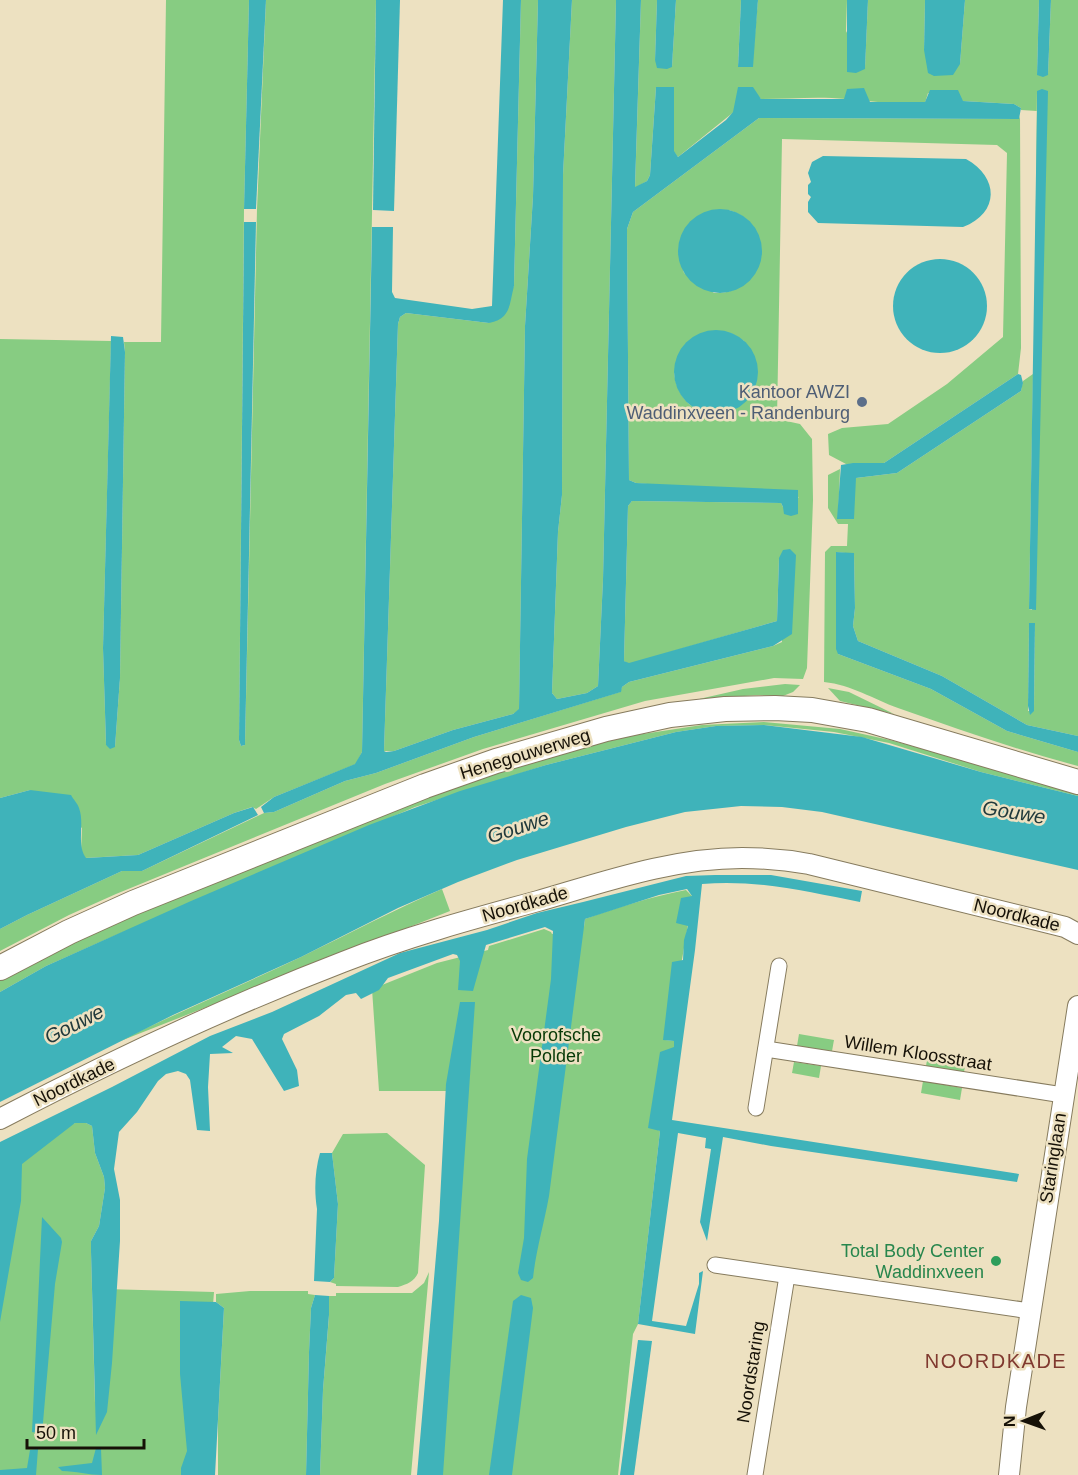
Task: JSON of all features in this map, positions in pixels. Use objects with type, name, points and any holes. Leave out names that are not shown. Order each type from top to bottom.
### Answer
[{"type":"main road","name":"Henegouwerweg","points":[[0,968],[69,932],[134,903],[426,786],[496,761],[606,729],[670,715],[725,709],[812,710],[868,720],[1078,782]]},
{"type":"street","name":"Noordkade","points":[[0,1119],[118,1060],[231,1008],[343,962],[435,930],[664,866],[739,858],[775,859],[809,864],[1065,927],[1078,934]]},
{"type":"street","points":[[756,1108],[779,966]]},
{"type":"street","name":"Staringlaan","points":[[1009,1475],[1030,1311],[1078,1006]]},
{"type":"street","name":"Willem Kloosstraat","points":[[766,1049],[1063,1095]]},
{"type":"street","points":[[715,1265],[1030,1311]]},
{"type":"street","name":"Noordstaring","points":[[754,1475],[787,1276]]},
{"type":"green space","points":[[166,0],[249,0],[244,209],[239,740],[241,746],[245,745],[257,209],[266,0],[376,0],[362,752],[356,764],[274,797],[256,809],[252,807],[234,813],[138,855],[85,858],[81,851],[82,828],[30,790],[0,798],[0,339],[111,341],[103,648],[106,745],[115,747],[120,678],[124,342],[161,342]]},
{"type":"green space","points":[[521,0],[538,0],[533,196],[525,326],[519,710],[513,714],[453,730],[394,751],[384,751],[398,324],[400,317],[406,313],[489,323],[514,286]]},
{"type":"green space","points":[[572,0],[616,0],[603,579],[598,686],[587,693],[557,699],[552,693],[558,532],[562,495],[563,175]]},
{"type":"green space","points":[[641,0],[657,0],[655,60],[672,67],[676,0],[741,0],[738,66],[752,67],[758,0],[847,0],[846,31],[865,68],[868,0],[925,0],[924,50],[960,64],[965,0],[1039,0],[1037,75],[1048,74],[1051,0],[1078,0],[1078,736],[1027,725],[942,676],[858,641],[853,626],[854,554],[837,552],[838,654],[931,689],[1007,731],[1078,752],[1078,766],[988,739],[898,708],[853,689],[824,682],[825,552],[831,546],[847,546],[848,524],[838,524],[828,508],[828,475],[840,469],[838,519],[856,478],[897,473],[1021,391],[1023,381],[1033,374],[1029,609],[1032,610],[1037,111],[1021,110],[1014,104],[963,101],[928,93],[925,103],[825,98],[761,99],[756,94],[678,157],[674,152],[674,87],[656,87],[650,175],[647,181],[635,188]],"holes":[[[1029,623],[1035,624],[1034,711],[1028,711]]]},
{"type":"green space","points":[[1020,116],[1021,348],[1018,374],[884,463],[846,464],[829,455],[828,434],[842,428],[888,424],[947,384],[1003,337],[1007,153],[997,145],[782,139],[777,419],[800,424],[812,439],[813,500],[807,668],[803,679],[774,678],[645,701],[483,749],[385,784],[116,894],[69,915],[0,951],[0,929],[122,871],[142,871],[264,813],[274,812],[345,781],[376,773],[474,737],[620,692],[622,687],[629,682],[782,642],[779,558],[777,621],[629,664],[624,661],[628,506],[632,501],[781,503],[783,507],[799,497],[636,483],[629,480],[627,229],[633,212],[759,118],[1019,119]],"holes":[[[729,210],[745,218],[755,230],[760,244],[760,258],[755,272],[745,283],[731,291],[714,293],[684,273],[678,251]],[[731,333],[744,341],[754,389],[745,401],[697,410],[681,394],[674,373]]]},
{"type":"green space","points":[[785,684],[800,685],[793,692],[783,696],[759,695],[699,699],[743,689]]},
{"type":"green space","points":[[828,688],[849,692],[894,714],[840,701]]},
{"type":"green space","points":[[764,722],[840,729],[890,740],[1078,792],[1078,796],[981,772],[889,743],[834,732],[764,725],[716,726],[676,732],[546,765],[415,807],[46,966],[0,992],[0,980],[88,933],[481,776],[636,735],[702,725]]},
{"type":"green space","points":[[442,889],[450,911],[118,1042],[301,957]]},
{"type":"green space","name":"Voorofsche Polder","points":[[686,890],[692,896],[665,1040],[674,1041],[674,1048],[656,1129],[660,1131],[638,1324],[633,1334],[618,1475],[430,1475],[455,1091],[379,1091],[372,989],[437,963],[488,950],[489,946],[544,929],[552,934],[584,927],[585,919]]},
{"type":"green space","points":[[799,1034],[834,1040],[832,1051],[797,1046]]},
{"type":"green space","points":[[928,1054],[966,1060],[964,1072],[926,1066]]},
{"type":"green space","points":[[794,1062],[821,1066],[819,1078],[792,1073]]},
{"type":"green space","points":[[923,1081],[962,1088],[960,1100],[921,1093]]},
{"type":"green space","points":[[75,1123],[86,1123],[92,1126],[95,1153],[104,1177],[105,1188],[99,1226],[91,1241],[95,1403],[105,1289],[214,1292],[200,1475],[0,1475],[0,1156]]},
{"type":"green space","points":[[387,1133],[425,1165],[418,1273],[412,1281],[398,1287],[336,1286],[330,1282],[334,1278],[338,1204],[332,1153],[343,1134]]},
{"type":"green space","points":[[429,1272],[411,1475],[320,1475],[329,1296],[336,1296],[336,1293],[412,1293],[424,1283]]},
{"type":"green space","points":[[250,1291],[308,1291],[308,1294],[315,1295],[311,1308],[306,1475],[218,1475],[218,1420],[224,1308],[216,1302],[216,1294]]},
{"type":"water","points":[[249,0],[266,0],[256,209],[244,209]]},
{"type":"water","points":[[376,0],[400,0],[394,211],[373,210]]},
{"type":"water","points":[[503,0],[521,0],[514,286],[508,310],[496,321],[489,323],[406,313],[400,317],[398,324],[384,751],[386,752],[453,730],[513,714],[519,709],[525,326],[533,196],[538,0],[572,0],[563,175],[562,495],[558,532],[552,693],[557,699],[587,693],[598,686],[603,579],[616,0],[641,0],[635,187],[647,181],[650,175],[656,87],[674,87],[674,151],[678,157],[733,112],[738,87],[753,87],[761,99],[844,99],[847,89],[864,88],[870,102],[925,102],[930,90],[958,90],[963,101],[1014,104],[1021,108],[1019,119],[759,118],[633,212],[627,229],[629,480],[636,483],[798,490],[798,514],[791,516],[784,514],[781,503],[632,501],[628,506],[624,661],[629,663],[777,621],[779,558],[783,550],[790,549],[796,555],[792,634],[773,646],[629,682],[622,687],[621,692],[474,737],[376,773],[345,781],[274,812],[264,813],[261,807],[274,797],[355,764],[362,752],[372,227],[393,227],[392,292],[395,298],[472,309],[492,306]]},
{"type":"water","points":[[657,0],[676,0],[672,67],[667,69],[657,68],[655,60]]},
{"type":"water","points":[[741,0],[758,0],[753,67],[738,67]]},
{"type":"water","points":[[847,0],[868,0],[865,69],[856,73],[847,72]]},
{"type":"water","points":[[925,0],[965,0],[960,64],[953,75],[934,76],[928,73],[924,50]]},
{"type":"water","points":[[1039,0],[1051,0],[1048,75],[1043,77],[1037,75]]},
{"type":"water","points":[[1042,89],[1048,91],[1036,610],[1029,609],[1037,91]]},
{"type":"water","points":[[823,156],[966,159],[985,175],[991,194],[989,204],[984,213],[975,221],[963,227],[818,223],[808,212],[808,202],[811,197],[808,194],[808,185],[811,182],[808,173],[812,162]]},
{"type":"water","points":[[720,209],[736,212],[750,221],[759,235],[762,251],[759,267],[750,281],[736,290],[720,293],[704,290],[690,281],[681,267],[678,251],[681,235],[690,221],[704,212]]},
{"type":"water","points":[[244,222],[256,222],[245,745],[241,746],[239,740]]},
{"type":"water","points":[[940,259],[958,262],[973,273],[984,288],[987,306],[984,324],[973,339],[958,350],[940,353],[922,350],[907,339],[896,324],[893,306],[896,288],[907,273],[922,262]]},
{"type":"water","points":[[716,330],[732,333],[746,342],[755,356],[758,372],[755,388],[746,402],[732,411],[716,414],[700,411],[686,402],[677,388],[674,372],[677,356],[686,342],[700,333]]},
{"type":"water","points":[[111,336],[123,337],[125,352],[120,678],[115,747],[110,749],[106,745],[103,648]]},
{"type":"water","points":[[1018,374],[1021,375],[1023,383],[1021,391],[897,473],[856,478],[854,519],[837,519],[841,465],[884,463]]},
{"type":"water","points":[[836,552],[854,553],[853,626],[858,641],[942,676],[1027,725],[1078,736],[1078,752],[1007,731],[931,689],[838,654],[836,649]]},
{"type":"water","points":[[1029,623],[1035,623],[1034,711],[1030,715],[1028,706]]},
{"type":"water","name":"Gouwe","points":[[764,725],[862,737],[981,772],[1078,796],[1078,870],[822,812],[782,807],[741,806],[685,812],[517,860],[458,882],[398,908],[301,957],[173,1015],[0,1102],[0,992],[46,966],[369,825],[460,791],[546,765],[676,732],[716,726]]},
{"type":"water","points":[[30,790],[71,795],[81,814],[82,847],[86,858],[138,855],[234,813],[253,807],[258,815],[142,871],[122,871],[0,929],[0,798]]},
{"type":"water","points":[[771,875],[862,891],[860,902],[762,885],[702,884],[672,1120],[1019,1174],[1017,1182],[723,1137],[707,1241],[700,1222],[711,1149],[705,1148],[706,1138],[678,1133],[652,1321],[686,1326],[699,1284],[699,1273],[703,1271],[695,1334],[638,1324],[660,1131],[648,1128],[660,1052],[674,1047],[674,1041],[663,1040],[672,962],[683,960],[684,940],[688,926],[676,923],[681,898],[692,896],[687,889],[659,895],[585,919],[549,1196],[533,1278],[528,1282],[521,1280],[518,1273],[524,1238],[527,1159],[551,979],[553,931],[545,927],[486,945],[473,991],[458,990],[460,961],[457,955],[453,954],[388,978],[379,990],[361,999],[356,993],[346,995],[319,1016],[284,1034],[282,1039],[297,1070],[299,1086],[284,1091],[252,1039],[236,1036],[222,1047],[233,1053],[210,1054],[208,1087],[210,1131],[197,1130],[190,1080],[186,1074],[178,1071],[166,1074],[158,1081],[137,1112],[119,1132],[114,1169],[120,1200],[120,1241],[112,1363],[107,1412],[96,1435],[91,1241],[99,1226],[105,1188],[104,1177],[95,1153],[92,1126],[86,1123],[75,1123],[22,1164],[21,1201],[0,1322],[0,1142],[210,1036],[272,1012],[400,953],[487,930],[537,913],[686,876]]},
{"type":"water","points":[[460,1002],[475,1002],[443,1475],[417,1475],[439,1221],[446,1084]]},
{"type":"water","points":[[320,1153],[332,1153],[338,1204],[334,1278],[330,1282],[314,1281],[316,1181]]},
{"type":"water","points":[[42,1217],[62,1242],[55,1284],[42,1434],[32,1432]]},
{"type":"water","points":[[315,1295],[329,1296],[329,1315],[320,1475],[306,1475],[311,1308]]},
{"type":"water","points":[[521,1295],[531,1298],[533,1308],[512,1475],[489,1475],[513,1301]]},
{"type":"water","points":[[180,1301],[216,1302],[224,1308],[215,1475],[181,1475],[187,1451],[180,1374]]},
{"type":"water","points":[[638,1340],[652,1341],[634,1475],[620,1475]]},
{"type":"water","points":[[96,1448],[101,1449],[102,1475],[62,1471],[58,1467],[92,1463]]},
{"type":"water","points":[[38,1449],[36,1475],[0,1475],[0,1470],[27,1468],[30,1450]]},
{"type":"place","name":"Kantoor AWZI Waddinxveen - Randenburg","points":[[862,402]]},
{"type":"place","name":"Total Body Center Waddinxveen","points":[[996,1261]]},
{"type":"district","name":"NOORDKADE","points":[[996,1361]]}]
